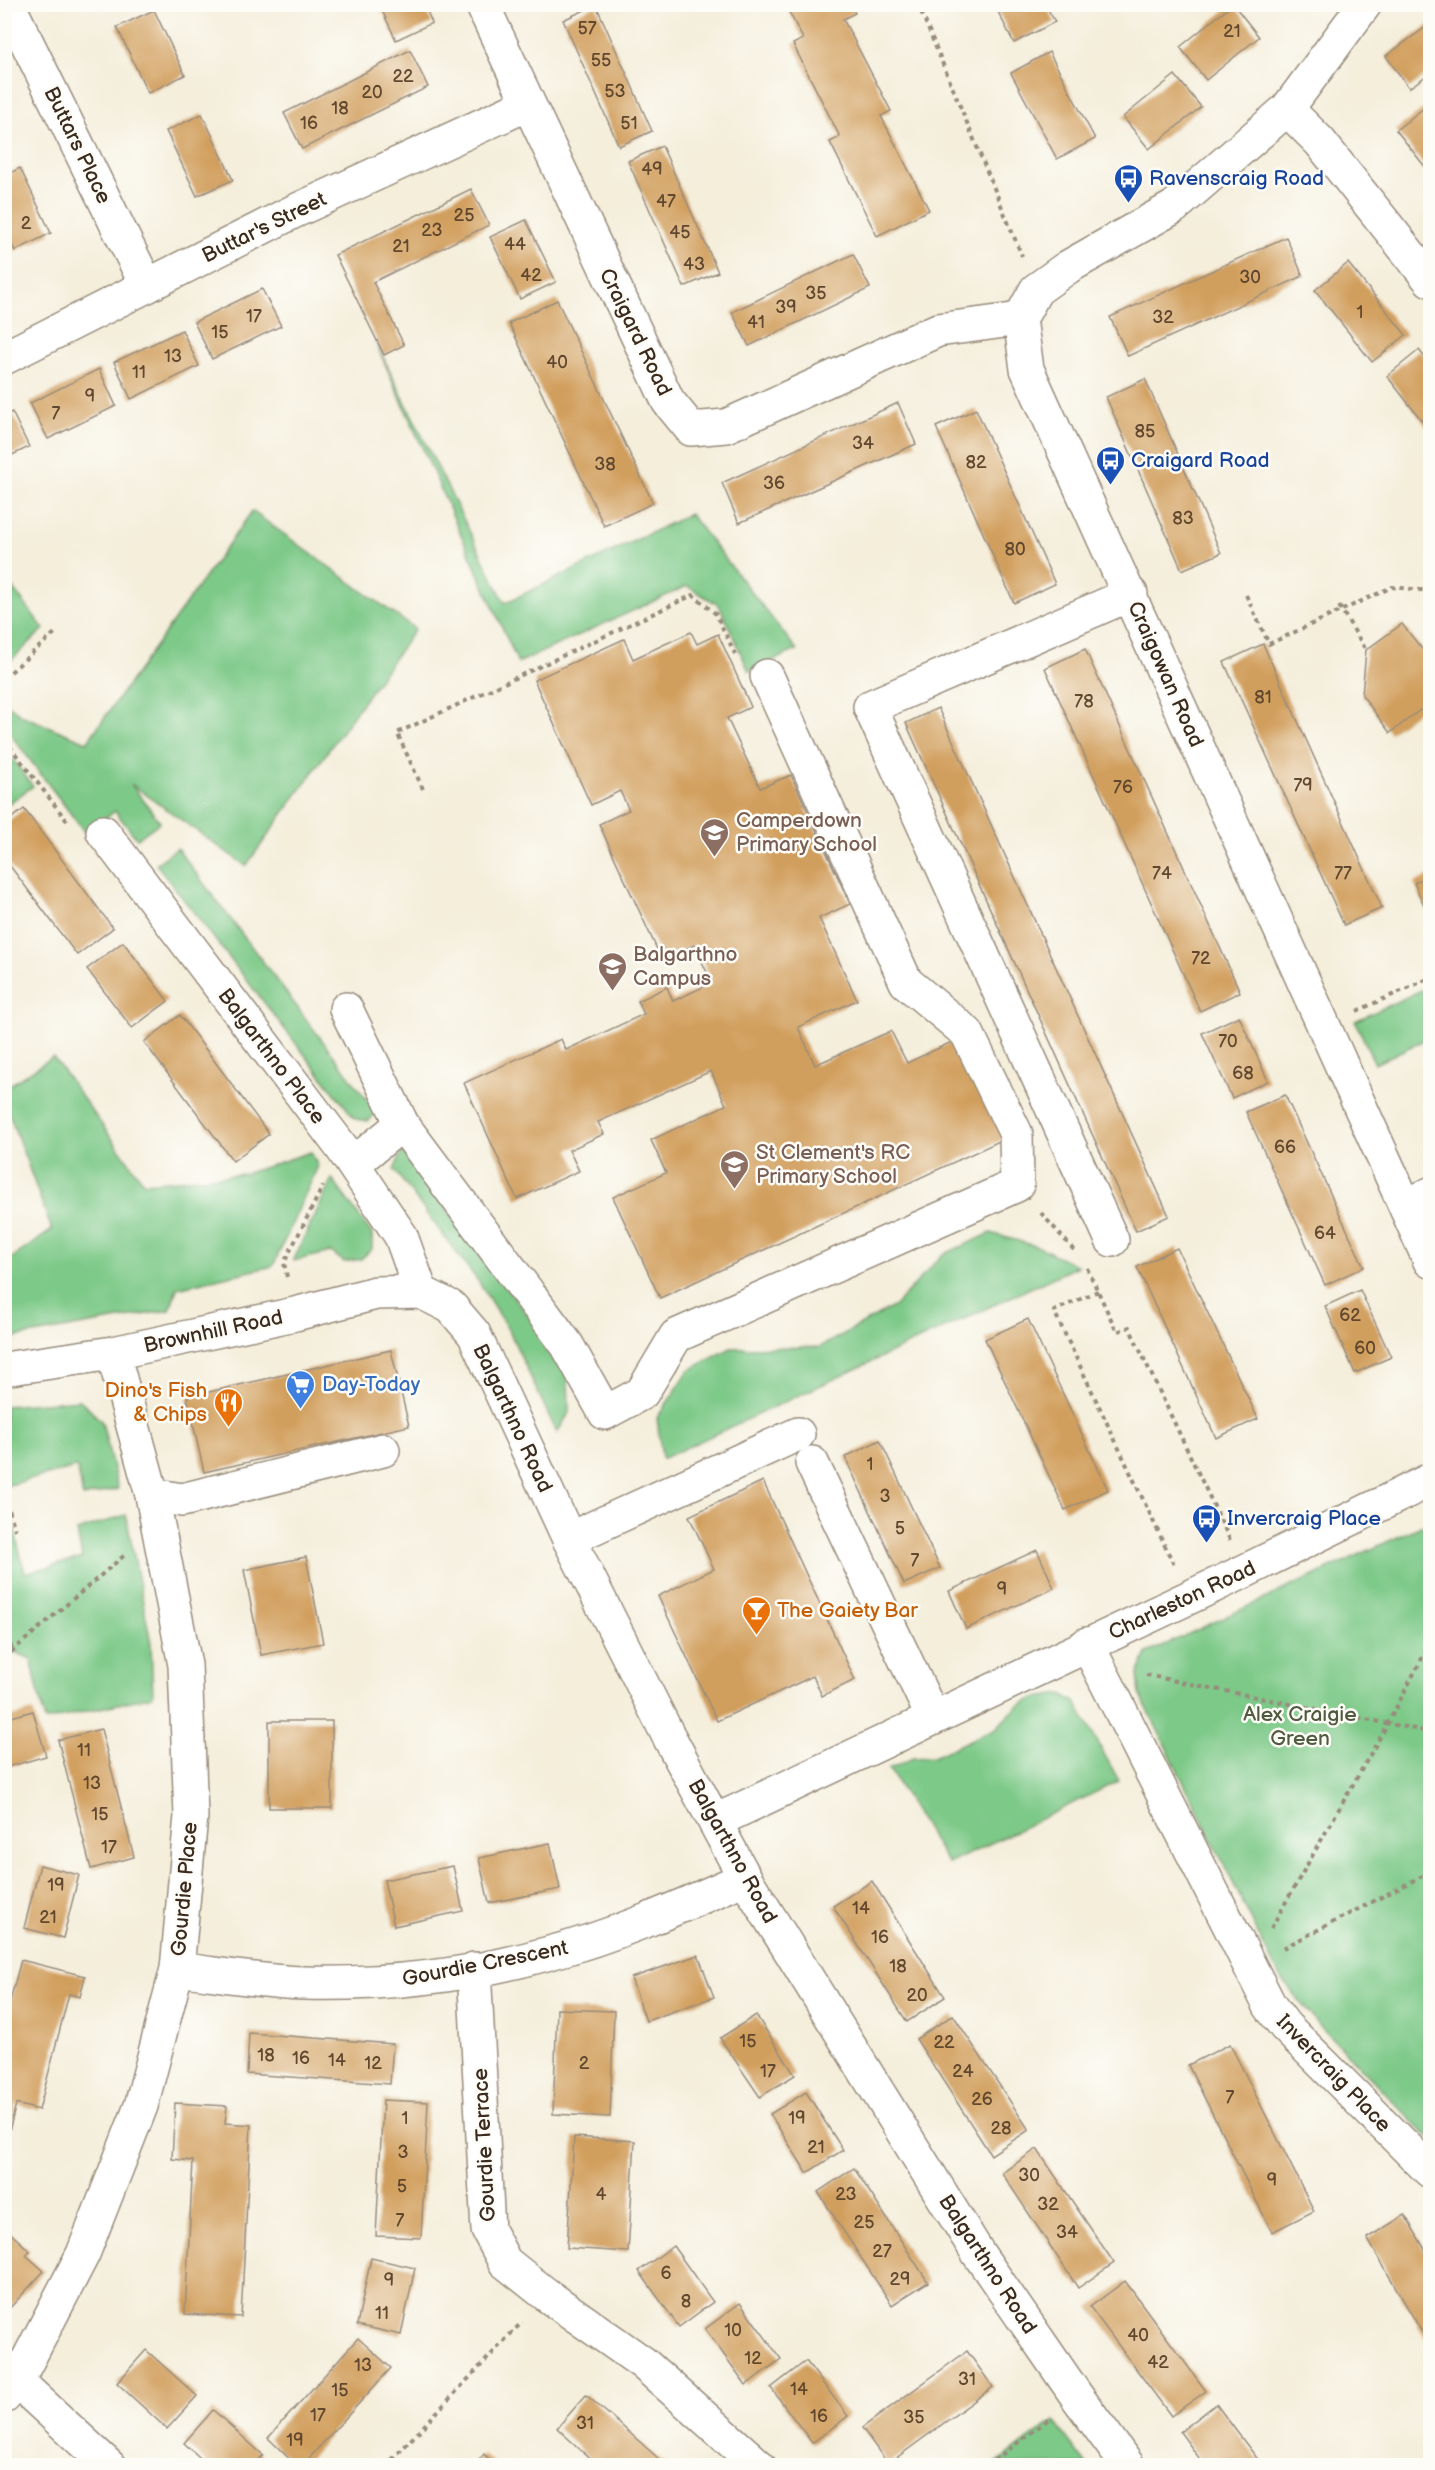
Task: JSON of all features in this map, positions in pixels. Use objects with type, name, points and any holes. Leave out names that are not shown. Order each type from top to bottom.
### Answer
[{"type":"street","name":"Buttars Place","points":[[8,4],[147,286]]},
{"type":"street","name":"Craigard Road","points":[[482,4],[668,401],[691,429],[726,426],[938,330],[1020,319]]},
{"type":"street","points":[[1020,319],[1036,290],[1068,267],[1174,207],[1287,110],[1365,4]]},
{"type":"street","name":"Buttar's Street","points":[[4,358],[293,212],[528,104]]},
{"type":"street","points":[[1287,110],[1320,142],[1431,280]]},
{"type":"street","name":"Craigowan Road","points":[[1020,319],[1027,369],[1325,1026],[1418,1200],[1431,1261]]},
{"type":"street","points":[[1112,1240],[870,707],[1131,594]]},
{"type":"street","points":[[346,1009],[402,1124],[567,1345],[605,1413],[642,1393],[676,1336],[1017,1185],[1016,1134],[967,1033],[906,982],[766,676]]},
{"type":"street","name":"Balgarthno Place","points":[[103,832],[347,1156],[401,1236],[421,1292]]},
{"type":"street","points":[[347,1156],[402,1124]]},
{"type":"street","name":"Brownhill Road","points":[[4,1370],[113,1353],[295,1314],[376,1293],[421,1292]]},
{"type":"street","name":"Balgarthno Road","points":[[421,1292],[451,1307],[474,1334],[568,1539],[668,1735],[745,1878],[978,2253],[1128,2466]]},
{"type":"street","name":"Gourdie Place","points":[[11,2389],[84,2254],[141,2106],[177,1969],[190,1816],[185,1665],[152,1495],[113,1353]]},
{"type":"street","points":[[568,1539],[805,1449],[933,1718]]},
{"type":"street","points":[[152,1495],[182,1500],[383,1450]]},
{"type":"street","name":"Charleston Road","points":[[716,1821],[1245,1571],[1431,1480]]},
{"type":"street","name":"Invercraig Place","points":[[1087,1644],[1270,2006],[1285,2026],[1431,2171]]},
{"type":"street","name":"Gourdie Crescent","points":[[177,1969],[302,1983],[397,1981],[474,1970],[546,1954],[650,1920],[745,1878]]},
{"type":"street","name":"Gourdie Terrace","points":[[474,1970],[488,2230],[505,2262],[548,2296],[644,2362],[759,2466]]},
{"type":"street","points":[[11,2389],[109,2466]]},
{"type":"path","points":[[918,4],[1036,290]]},
{"type":"path","points":[[1246,596],[1269,644],[1340,609],[1392,587],[1431,591]]},
{"type":"path","points":[[423,789],[397,733],[693,595],[716,614],[745,674],[766,676]]},
{"type":"path","points":[[1340,609],[1366,650]]},
{"type":"path","points":[[4,678],[57,631]]},
{"type":"path","points":[[4,739],[86,845],[103,832]]},
{"type":"path","points":[[1325,1026],[1431,978]]},
{"type":"path","points":[[295,1314],[284,1263],[347,1156]]},
{"type":"path","points":[[1017,1185],[1077,1254]]},
{"type":"path","points":[[1085,1263],[1117,1332],[1129,1327],[1245,1571]]},
{"type":"path","points":[[1098,1291],[1054,1311],[1189,1597]]},
{"type":"path","points":[[4,1493],[15,1530]]},
{"type":"path","points":[[4,1658],[133,1547],[162,1542]]},
{"type":"path","points":[[4,1618],[12,1651]]},
{"type":"path","points":[[1250,1965],[1387,1725],[1431,1643]]},
{"type":"path","points":[[1138,1674],[1431,1732]]},
{"type":"path","points":[[1250,1965],[1431,1872]]},
{"type":"path","points":[[387,2466],[548,2296]]},
{"type":"path","points":[[987,2466],[1078,2398]]},
{"type":"green space","points":[[375,341],[505,603],[690,514],[797,650],[749,671],[719,605],[687,586],[518,663]]},
{"type":"green space","points":[[252,511],[415,629],[246,866],[131,784],[160,822],[137,839],[115,811],[86,834],[5,727],[5,703],[23,716],[87,742]]},
{"type":"green space","points":[[5,578],[44,629],[5,666]]},
{"type":"green space","points":[[5,749],[33,786],[4,806]]},
{"type":"green space","points":[[177,848],[377,1113],[368,1121],[355,1119],[156,864]]},
{"type":"green space","points":[[1430,986],[1430,1037],[1375,1064],[1355,1021]]},
{"type":"green space","points":[[53,1057],[144,1183],[244,1174],[311,1152],[318,1166],[273,1266],[177,1288],[170,1310],[5,1339],[5,1263],[52,1230],[5,1103],[5,1088]]},
{"type":"green space","points":[[402,1151],[556,1352],[568,1377],[569,1413],[557,1433],[509,1331],[478,1281],[394,1170]]},
{"type":"green space","points":[[332,1179],[372,1234],[372,1249],[361,1259],[344,1262],[331,1252],[293,1261]]},
{"type":"green space","points":[[991,1233],[1039,1247],[1078,1266],[662,1459],[657,1418],[689,1370],[731,1348],[820,1347],[895,1306],[942,1255]]},
{"type":"green space","points":[[80,1400],[102,1422],[118,1489],[83,1497],[77,1467],[5,1486],[5,1406]]},
{"type":"green space","points":[[4,1488],[25,1573],[82,1558],[77,1531],[126,1515],[151,1643],[153,1696],[45,1721],[31,1659],[12,1651],[4,1618]]},
{"type":"green space","name":"Alex Craigie Green","points":[[1430,1522],[1430,2139],[1318,2024],[1279,1976],[1140,1694],[1138,1674],[1147,1653]]},
{"type":"green space","points":[[1062,1694],[1076,1703],[1119,1781],[948,1864],[889,1769],[913,1758],[933,1757],[996,1728],[1018,1706],[1035,1698]]},
{"type":"green space","points":[[1054,2421],[1087,2465],[995,2465]]},
{"type":"building","points":[[379,4],[424,4],[432,23],[396,40]]},
{"type":"building","points":[[785,4],[850,4],[855,13],[843,19],[891,111],[881,116],[929,210],[877,236],[830,142],[840,137],[793,44],[803,39]]},
{"type":"building","points":[[994,4],[1045,4],[1055,22],[1014,43]]},
{"type":"building","points":[[1233,4],[1259,37],[1206,80],[1180,47]]},
{"type":"building","points":[[596,5],[652,131],[619,146],[563,20]]},
{"type":"building","points":[[154,10],[185,75],[148,93],[117,27]]},
{"type":"building","points":[[1430,24],[1430,73],[1409,88],[1386,56]]},
{"type":"building","points":[[410,50],[428,87],[302,149],[284,113]]},
{"type":"building","points":[[1049,52],[1095,139],[1057,159],[1011,73]]},
{"type":"building","points":[[1175,75],[1201,107],[1149,149],[1123,117]]},
{"type":"building","points":[[1425,107],[1430,114],[1430,173],[1396,130]]},
{"type":"building","points":[[202,114],[233,180],[197,196],[166,131]]},
{"type":"building","points":[[662,146],[718,272],[684,287],[628,161]]},
{"type":"building","points":[[20,168],[51,233],[15,251],[4,230],[4,176]]},
{"type":"building","points":[[471,189],[489,225],[373,282],[404,345],[384,355],[335,255]]},
{"type":"building","points":[[526,220],[556,282],[520,299],[490,237]]},
{"type":"building","points":[[1286,237],[1303,276],[1128,356],[1110,317]]},
{"type":"building","points":[[853,254],[870,288],[749,346],[732,312]]},
{"type":"building","points":[[1348,263],[1406,335],[1372,362],[1315,290]]},
{"type":"building","points":[[262,289],[281,326],[212,359],[194,322]]},
{"type":"building","points":[[557,300],[653,503],[604,526],[509,323]]},
{"type":"building","points":[[182,330],[199,366],[131,399],[114,362]]},
{"type":"building","points":[[1419,350],[1430,364],[1430,431],[1387,376]]},
{"type":"building","points":[[99,369],[116,406],[48,439],[30,403]]},
{"type":"building","points":[[1145,379],[1221,553],[1182,570],[1106,397]]},
{"type":"building","points":[[898,403],[916,444],[739,523],[722,483]]},
{"type":"building","points":[[976,409],[1055,584],[1014,603],[936,427]]},
{"type":"building","points":[[12,412],[29,447],[4,459],[4,416]]},
{"type":"building","points":[[1402,624],[1426,654],[1430,654],[1430,711],[1420,710],[1390,733],[1362,695],[1366,650]]},
{"type":"building","points":[[691,632],[697,644],[718,634],[751,707],[727,718],[760,788],[791,775],[850,904],[819,918],[857,1000],[798,1027],[815,1065],[891,1031],[907,1063],[958,1039],[1004,1139],[660,1298],[613,1197],[666,1173],[651,1140],[726,1105],[711,1071],[598,1122],[604,1134],[569,1150],[579,1171],[517,1199],[464,1083],[561,1039],[566,1050],[644,1014],[638,1001],[667,987],[673,1001],[712,983],[694,945],[662,960],[599,824],[629,810],[620,791],[591,805],[534,680],[624,639],[633,659]]},
{"type":"building","points":[[1263,644],[1382,908],[1344,925],[1224,662]]},
{"type":"building","points":[[1085,649],[1240,992],[1200,1011],[1045,668]]},
{"type":"building","points":[[938,708],[1169,1216],[1136,1231],[906,723]]},
{"type":"building","points":[[24,809],[113,928],[77,955],[4,858],[4,824]]},
{"type":"building","points":[[1430,875],[1430,918],[1414,883]]},
{"type":"building","points":[[123,942],[168,1001],[132,1028],[87,969]]},
{"type":"building","points":[[180,1015],[269,1134],[233,1161],[144,1042]]},
{"type":"building","points":[[1239,1016],[1268,1081],[1232,1098],[1202,1033]]},
{"type":"building","points":[[1285,1095],[1364,1267],[1325,1285],[1246,1112]]},
{"type":"building","points":[[1177,1248],[1258,1419],[1216,1438],[1137,1267]]},
{"type":"building","points":[[1360,1290],[1391,1357],[1355,1373],[1325,1306]]},
{"type":"building","points":[[1028,1319],[1108,1490],[1065,1510],[985,1339]]},
{"type":"building","points":[[391,1350],[409,1426],[204,1472],[187,1397]]},
{"type":"building","points":[[880,1440],[940,1568],[904,1584],[845,1457]]},
{"type":"building","name":"The Gaiety Bar","points":[[763,1481],[855,1680],[822,1696],[813,1676],[717,1721],[658,1596],[714,1569],[689,1516]]},
{"type":"building","points":[[1037,1550],[1054,1588],[966,1629],[949,1591]]},
{"type":"building","points":[[306,1557],[323,1643],[261,1655],[244,1570]]},
{"type":"building","points":[[33,1711],[46,1756],[4,1768],[4,1719]]},
{"type":"building","points":[[269,1721],[332,1721],[332,1808],[269,1808]]},
{"type":"building","points":[[101,1729],[134,1857],[91,1869],[58,1740]]},
{"type":"building","points":[[550,1843],[560,1889],[489,1903],[479,1858]]},
{"type":"building","points":[[40,1865],[79,1875],[63,1938],[24,1928]]},
{"type":"building","points":[[453,1866],[463,1911],[394,1926],[384,1880]]},
{"type":"building","points":[[872,1881],[945,1997],[907,2022],[833,1906]]},
{"type":"building","points":[[698,1955],[714,1997],[646,2021],[631,1978]]},
{"type":"building","points":[[21,1960],[85,1976],[80,1997],[69,1994],[39,2110],[16,2104],[5,2147],[4,2023]]},
{"type":"building","points":[[557,2009],[614,2011],[610,2117],[553,2114]]},
{"type":"building","points":[[756,2015],[795,2075],[760,2097],[720,2038]]},
{"type":"building","points":[[953,2015],[1029,2130],[991,2155],[916,2039]]},
{"type":"building","points":[[249,2033],[393,2044],[390,2084],[247,2074]]},
{"type":"building","points":[[1230,2044],[1314,2211],[1272,2232],[1188,2065]]},
{"type":"building","points":[[806,2092],[843,2150],[807,2173],[770,2114]]},
{"type":"building","points":[[383,2100],[428,2102],[421,2238],[376,2236]]},
{"type":"building","points":[[175,2103],[227,2106],[225,2123],[251,2125],[241,2317],[185,2314],[193,2161],[172,2159]]},
{"type":"building","points":[[574,2137],[635,2141],[628,2252],[567,2248]]},
{"type":"building","points":[[1037,2149],[1114,2263],[1078,2288],[1002,2173]]},
{"type":"building","points":[[854,2168],[928,2282],[892,2305],[818,2192]]},
{"type":"building","points":[[1405,2215],[1430,2258],[1430,2346],[1367,2238]]},
{"type":"building","points":[[6,2229],[30,2251],[26,2255],[44,2271],[8,2310],[4,2306]]},
{"type":"building","points":[[673,2246],[713,2302],[679,2327],[639,2271]]},
{"type":"building","points":[[371,2258],[415,2268],[401,2335],[357,2325]]},
{"type":"building","points":[[1125,2281],[1206,2391],[1171,2416],[1090,2307]]},
{"type":"building","points":[[740,2303],[781,2359],[746,2385],[705,2329]]},
{"type":"building","points":[[358,2338],[391,2368],[302,2466],[297,2466],[268,2438]]},
{"type":"building","points":[[146,2350],[197,2396],[167,2429],[117,2383]]},
{"type":"building","points":[[967,2351],[993,2387],[888,2464],[862,2428]]},
{"type":"building","points":[[806,2361],[848,2416],[812,2443],[771,2388]]},
{"type":"building","points":[[586,2395],[667,2466],[598,2466],[557,2428]]},
{"type":"building","points":[[1216,2404],[1263,2466],[1205,2466],[1180,2432]]},
{"type":"building","points":[[213,2410],[263,2455],[254,2466],[209,2466],[184,2443]]},
{"type":"building","points":[[484,2454],[496,2466],[474,2466]]},
{"type":"place","name":"Ravenscraig Road","points":[[1128,204]]},
{"type":"place","name":"Craigard Road","points":[[1110,486]]},
{"type":"place","name":"Camperdown Primary School","points":[[715,858]]},
{"type":"place","name":"Balgarthno Campus","points":[[612,992]]},
{"type":"place","name":"St Clement's RC Primary School","points":[[735,1190]]},
{"type":"place","name":"Day-Today","points":[[301,1410]]},
{"type":"place","name":"Dino's Fish & Chips","points":[[228,1428]]},
{"type":"place","name":"Invercraig Place","points":[[1206,1544]]},
{"type":"place","name":"The Gaiety Bar","points":[[756,1636]]}]
